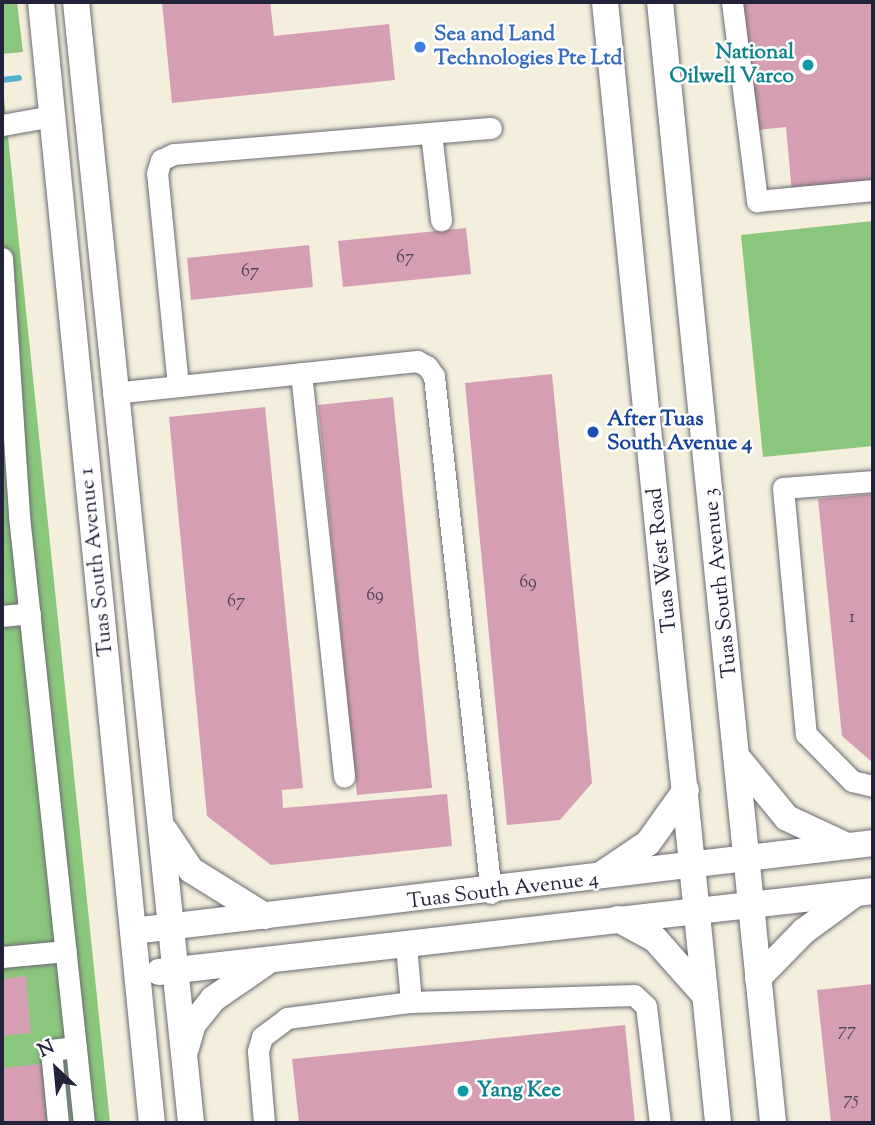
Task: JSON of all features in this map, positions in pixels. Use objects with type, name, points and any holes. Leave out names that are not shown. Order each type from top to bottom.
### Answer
[{"type":"main road","name":"Tuas South Avenue 1","points":[[41,2],[152,1123]]},
{"type":"main road","name":"Tuas South Avenue 1","points":[[76,2],[113,393],[163,827],[185,1051]]},
{"type":"main road","name":"Tuas West Road","points":[[605,2],[686,790],[693,866],[692,911]]},
{"type":"main road","name":"Tuas South Avenue 3","points":[[660,2],[741,762],[750,859],[749,903],[773,1123]]},
{"type":"main road","points":[[741,762],[787,818],[845,845]]},
{"type":"main road","points":[[591,880],[648,843],[686,790]]},
{"type":"main road","points":[[163,827],[191,870],[265,916]]},
{"type":"main road","name":"Tuas South Avenue 4","points":[[133,931],[491,893],[873,843]]},
{"type":"main road","points":[[758,978],[804,931],[865,892]]},
{"type":"main road","name":"Tuas South Avenue 4","points":[[137,975],[749,903],[865,892]]},
{"type":"main road","points":[[692,911],[718,1123]]},
{"type":"main road","points":[[618,919],[656,939],[704,993]]},
{"type":"main road","points":[[191,1123],[185,1051],[193,1024],[213,999],[272,960]]},
{"type":"lane","points":[[732,2],[757,201],[873,190]]},
{"type":"lane","points":[[2,125],[52,116]]},
{"type":"lane","points":[[178,386],[157,173],[161,160],[491,128]]},
{"type":"lane","points":[[431,133],[441,220]]},
{"type":"lane","points":[[2,258],[11,513],[30,613],[84,1123]]},
{"type":"lane","points":[[113,393],[417,361],[434,376],[491,893]]},
{"type":"lane","points":[[301,373],[344,777]]},
{"type":"lane","points":[[873,481],[783,488],[806,734],[852,781],[873,786]]},
{"type":"lane","points":[[2,616],[30,613]]},
{"type":"lane","points":[[406,945],[411,1002]]},
{"type":"lane","points":[[2,957],[66,951]]},
{"type":"lane","points":[[264,1123],[258,1051],[275,1025],[411,1002],[634,995],[646,1006],[660,1123]]},
{"type":"lane","points":[[58,1123],[51,1050],[76,1047]]},
{"type":"green space","points":[[2,2],[17,2],[23,52],[2,54]]},
{"type":"green space","points":[[4,98],[110,1123],[2,1123]]},
{"type":"green space","points":[[873,221],[873,446],[763,457],[741,235]]},
{"type":"building","points":[[162,2],[270,2],[274,36],[389,24],[395,80],[172,103]]},
{"type":"building","name":"National Oilwell Varco","points":[[736,2],[873,2],[873,184],[792,193],[786,127],[749,131]]},
{"type":"building","points":[[466,228],[471,274],[343,287],[338,241]]},
{"type":"building","points":[[309,245],[313,287],[191,300],[187,258]]},
{"type":"building","points":[[552,374],[592,783],[560,820],[507,825],[465,383]]},
{"type":"building","points":[[393,397],[432,788],[357,795],[318,405]]},
{"type":"building","points":[[265,407],[303,788],[282,790],[283,808],[447,794],[452,846],[271,865],[207,816],[169,417]]},
{"type":"building","points":[[873,494],[873,763],[842,736],[818,499]]},
{"type":"building","points":[[26,976],[31,1033],[2,1036],[2,979]]},
{"type":"building","points":[[873,984],[873,1123],[831,1123],[817,990]]},
{"type":"building","name":"Yang Kee","points":[[625,1025],[635,1123],[299,1123],[292,1059]]},
{"type":"building","points":[[41,1064],[46,1123],[2,1123],[2,1068]]},
{"type":"waterway","points":[[2,80],[19,78]]},
{"type":"place","name":"Sea and Land Technologies Pte Ltd","points":[[420,47]]},
{"type":"place","name":"National Oilwell Varco","points":[[808,65]]},
{"type":"place","name":"After Tuas South Avenue 4","points":[[593,432]]},
{"type":"place","name":"Yang Kee","points":[[463,1091]]}]
